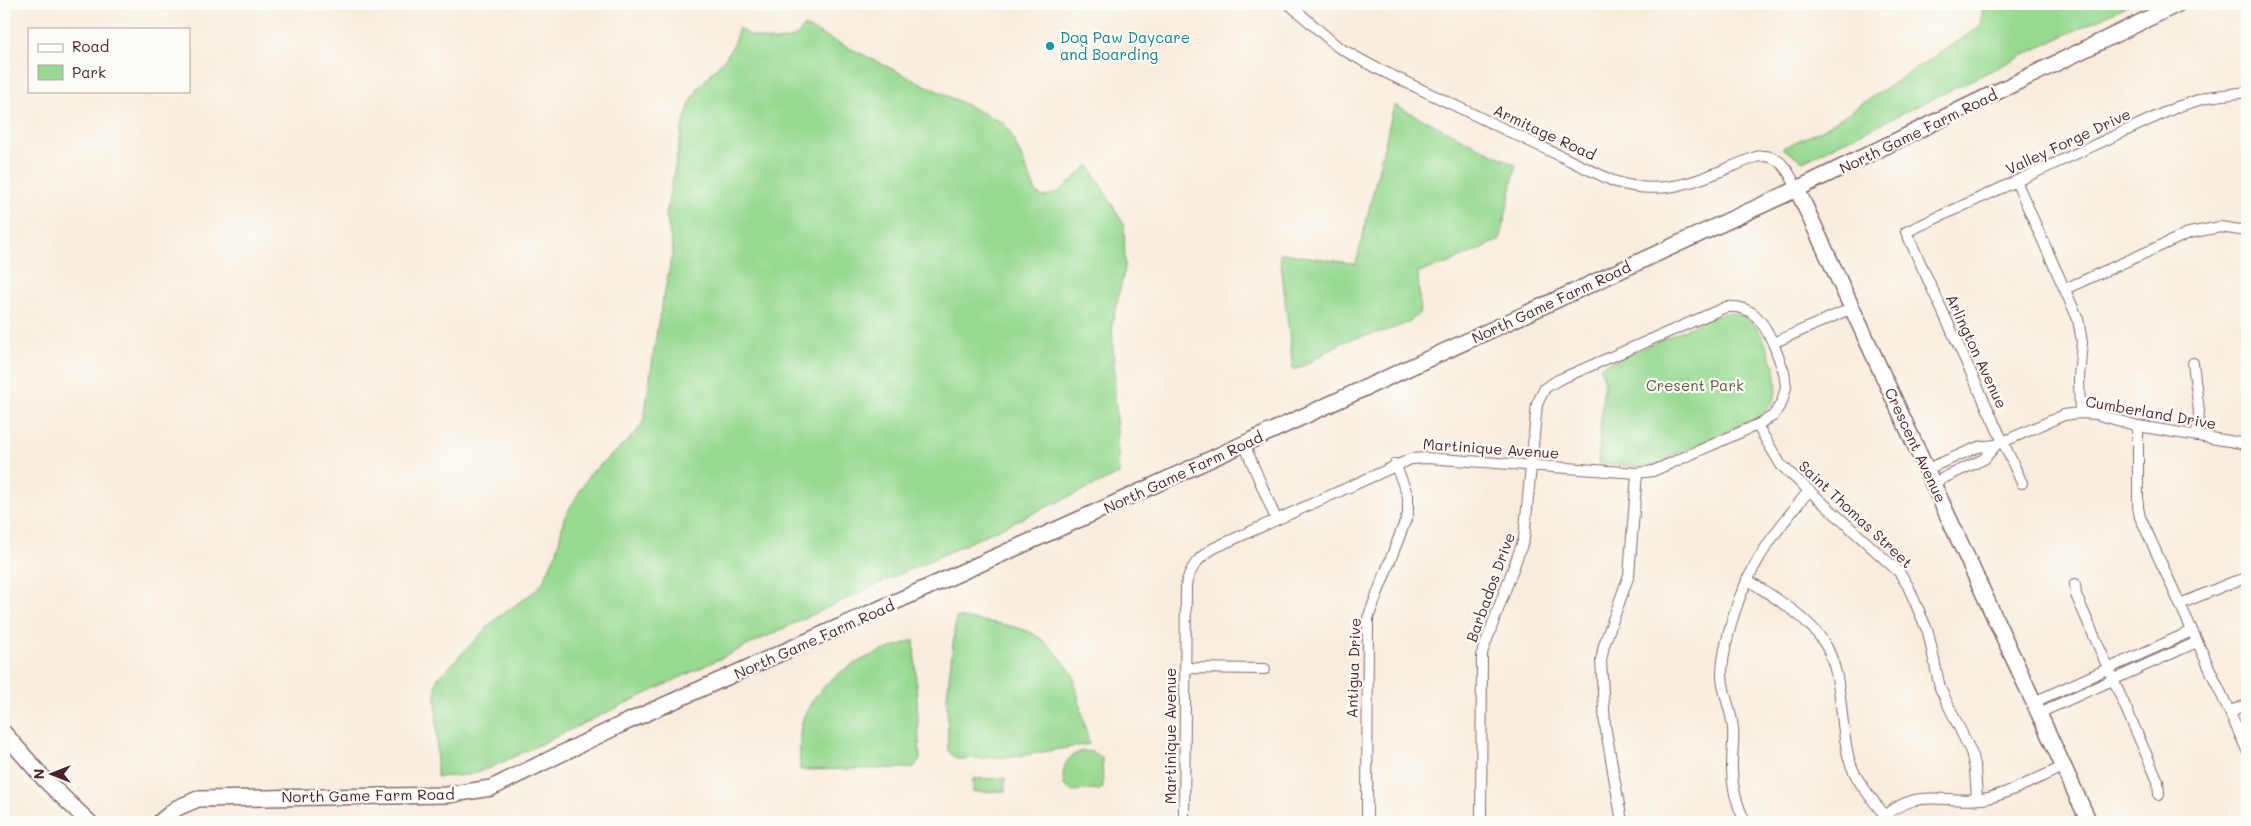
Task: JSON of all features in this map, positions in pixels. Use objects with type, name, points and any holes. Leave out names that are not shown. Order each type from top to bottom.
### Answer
[{"type":"main road","name":"North Game Farm Road","points":[[160,822],[177,808],[198,799],[447,795],[491,788],[620,725],[913,596],[1797,188],[2178,4]]},
{"type":"main road","name":"Crescent Avenue","points":[[1797,188],[2089,822]]},
{"type":"main road","points":[[4,733],[45,780],[89,822]]},
{"type":"street","name":"Armitage Road","points":[[1289,4],[1338,47],[1374,67],[1613,181],[1635,187],[1666,188],[1685,185],[1756,157],[1765,156],[1774,158],[1785,167],[1797,188]]},
{"type":"street","name":"Valley Forge Drive","points":[[1906,232],[2177,107],[2208,97],[2247,92]]},
{"type":"street","points":[[2016,181],[2078,319],[2081,334],[2080,413]]},
{"type":"street","points":[[2065,290],[2188,232],[2220,226],[2247,231]]},
{"type":"street","name":"Arlington Avenue","points":[[1906,232],[2000,444],[2022,482]]},
{"type":"street","name":"Barbados Drive","points":[[1481,822],[1482,653],[1524,539],[1535,410],[1542,392],[1549,386],[1722,308],[1745,306],[1761,320],[1773,343]]},
{"type":"street","points":[[1773,343],[1852,308]]},
{"type":"street","name":"Martinique Avenue","points":[[1184,822],[1186,585],[1192,566],[1202,556],[1214,548],[1276,519],[1395,464],[1411,459],[1426,458],[1637,473],[1653,471],[1757,426],[1773,416],[1785,394],[1784,372],[1773,343]]},
{"type":"street","points":[[2193,363],[2199,411],[2196,435]]},
{"type":"street","name":"Cumberland Drive","points":[[1930,476],[1984,459],[2000,444],[2064,416],[2080,413],[2096,414],[2138,426],[2247,444]]},
{"type":"street","name":"Saint Thomas Street","points":[[1757,426],[1776,460],[1808,492],[1899,572],[1906,581],[1928,632],[1940,688],[1971,752],[1975,769],[1977,799]]},
{"type":"street","points":[[2138,426],[2138,512],[2247,750]]},
{"type":"street","points":[[1244,444],[1276,519]]},
{"type":"street","name":"Antigua Drive","points":[[1367,822],[1367,624],[1370,610],[1408,514],[1408,496],[1395,464]]},
{"type":"street","points":[[1622,822],[1604,718],[1601,661],[1604,645],[1629,575],[1637,473]]},
{"type":"street","points":[[1745,822],[1735,798],[1732,782],[1733,726],[1724,693],[1722,672],[1733,616],[1747,578],[1772,536],[1808,492]]},
{"type":"street","points":[[1747,578],[1804,620],[1826,646],[1834,668],[1849,759],[1859,781],[1885,820],[1899,804],[1912,800],[1935,798],[1977,799],[2003,793],[2064,767]]},
{"type":"street","points":[[2180,604],[2247,578]]},
{"type":"street","points":[[2076,584],[2076,595],[2110,668],[2158,781],[2158,795]]},
{"type":"street","points":[[2036,708],[2110,668],[2192,631]]},
{"type":"street","points":[[2036,708],[2114,679],[2197,642]]},
{"type":"street","points":[[1185,668],[1265,669]]},
{"type":"street","points":[[2230,711],[2247,705]]},
{"type":"green space","points":[[1983,4],[2130,4],[1803,161],[1782,148],[1822,130],[1981,26]]},
{"type":"green space","points":[[804,26],[1003,123],[1012,136],[1037,194],[1044,197],[1060,191],[1089,165],[1124,225],[1125,268],[1112,324],[1119,474],[837,603],[492,767],[468,775],[437,777],[436,683],[438,678],[497,618],[535,591],[543,582],[557,551],[564,518],[590,474],[632,437],[644,419],[657,330],[673,250],[666,214],[683,125],[690,103],[699,87],[726,57],[739,28],[746,33],[764,39],[783,40],[792,38]]},
{"type":"green space","points":[[1394,105],[1516,165],[1500,240],[1449,263],[1418,272],[1420,311],[1408,322],[1398,327],[1349,340],[1293,370],[1280,255],[1283,253],[1356,264]]},
{"type":"green space","name":"Cresent Park","points":[[1728,313],[1737,314],[1750,320],[1762,336],[1775,370],[1775,397],[1771,405],[1755,419],[1651,466],[1635,467],[1598,463],[1604,378],[1600,367],[1715,316]]},
{"type":"green space","points":[[956,617],[1025,630],[1032,633],[1052,649],[1073,675],[1089,744],[1013,757],[957,759],[948,751],[947,697]]},
{"type":"green space","points":[[914,640],[920,760],[913,768],[800,770],[802,721],[813,700],[824,686],[850,666],[865,658]]},
{"type":"green space","points":[[1083,751],[1092,752],[1102,757],[1103,787],[1098,791],[1097,789],[1071,791],[1064,785],[1063,773],[1066,764],[1072,756]]},
{"type":"green space","points":[[1005,778],[1005,791],[973,792],[973,779]]},
{"type":"place","name":"Dog Paw Daycare and Boarding","points":[[1050,46]]}]
